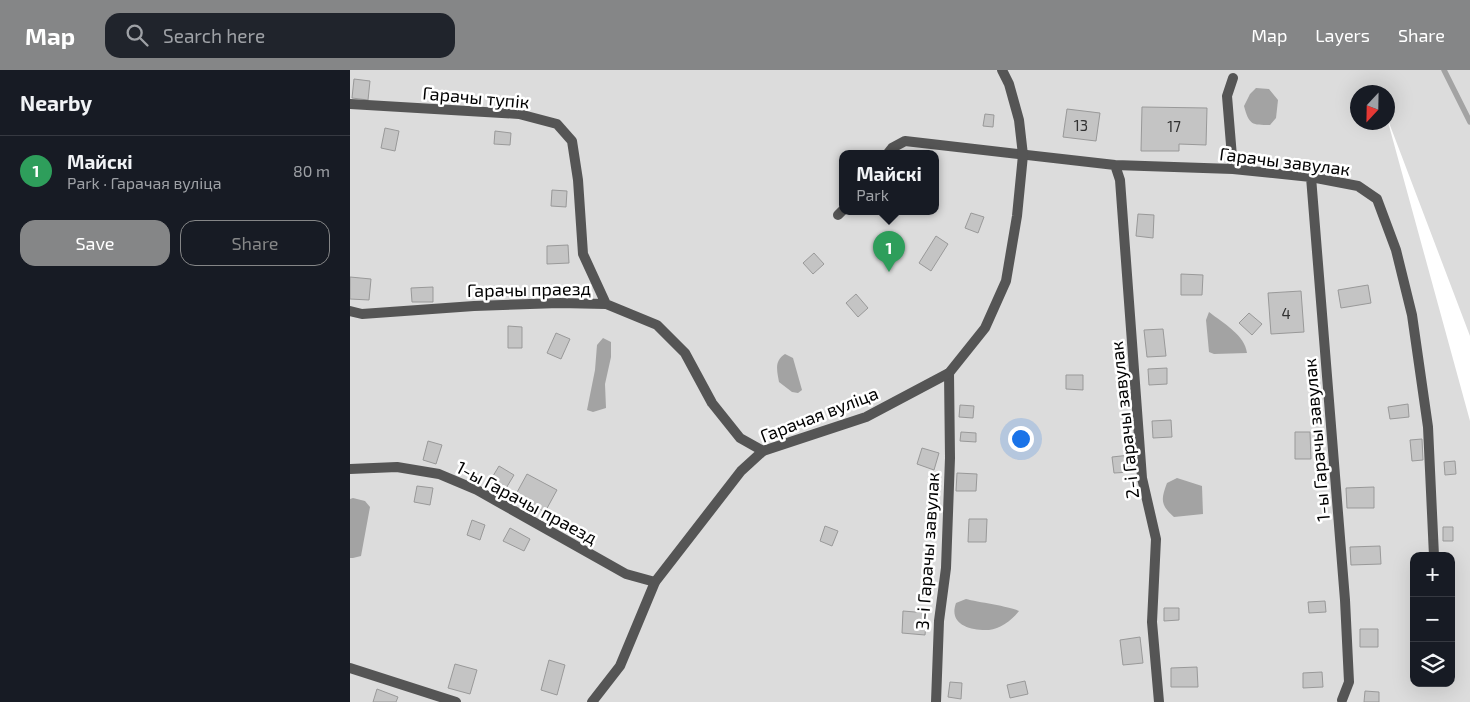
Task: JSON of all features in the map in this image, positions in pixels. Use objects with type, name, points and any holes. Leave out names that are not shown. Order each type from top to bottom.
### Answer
[{"type":"street","name":"Гарачая вуліца","points":[[592,702],[620,666],[655,582],[741,471],[763,451],[866,417],[949,373],[986,328],[1006,281],[1017,216],[1023,155],[1019,120],[1009,84],[1002,70]]},
{"type":"street","points":[[1232,78],[1227,96],[1233,170]]},
{"type":"street","name":"Гарачы тупік","points":[[350,104],[519,114],[557,124],[572,141],[578,180],[583,254],[606,304]]},
{"type":"street","name":"Гарачы завулак","points":[[890,150],[905,141],[1115,165],[1233,170],[1311,177],[1358,186],[1377,199],[1396,250],[1412,315],[1428,427],[1434,552]]},
{"type":"street","name":"2-і Гарачы завулак","points":[[1115,165],[1120,180],[1142,478],[1156,539],[1152,622],[1159,702]]},
{"type":"street","name":"1-ы Гарачы завулак","points":[[1311,177],[1345,600],[1349,682],[1342,700]]},
{"type":"street","name":"Гарачы праезд","points":[[350,312],[362,314],[549,303],[606,304],[657,325],[685,353],[712,403],[740,438],[763,451]]},
{"type":"street","name":"3-і Гарачы завулак","points":[[936,702],[939,621],[946,568],[950,458],[949,373]]},
{"type":"street","name":"1-ы Гарачы праезд","points":[[350,469],[397,467],[439,474],[477,490],[626,574],[655,582]]},
{"type":"street","points":[[350,668],[456,702]]},
{"type":"shaded area","points":[[350,70],[1470,70],[1470,336],[1392,130],[1395,130],[1395,85],[1350,85],[1350,130],[1390,130],[1470,421],[1470,702],[350,702]]},
{"type":"shaded area","points":[[1256,88],[1269,89],[1278,100],[1276,118],[1270,125],[1252,123],[1246,112],[1244,106],[1250,94]]},
{"type":"shaded area","points":[[1209,312],[1238,335],[1247,353],[1214,354],[1209,352],[1206,320]]},
{"type":"shaded area","points":[[603,338],[611,342],[611,357],[605,384],[606,408],[593,412],[587,410],[595,370],[597,345]]},
{"type":"shaded area","points":[[785,354],[793,358],[802,390],[798,393],[792,392],[779,382],[778,363]]},
{"type":"shaded area","points":[[1177,478],[1202,486],[1203,514],[1174,517],[1166,509],[1163,498],[1167,483]]},
{"type":"shaded area","points":[[350,499],[365,501],[370,507],[361,556],[350,558]]},
{"type":"shaded area","points":[[966,599],[1019,611],[1009,621],[997,628],[982,630],[969,628],[958,621],[954,611],[956,603]]},
{"type":"building","points":[[354,79],[370,81],[368,100],[352,98]]},
{"type":"building","points":[[1142,107],[1207,108],[1206,145],[1179,144],[1179,151],[1141,151]]},
{"type":"building","points":[[1067,109],[1100,113],[1096,141],[1063,137]]},
{"type":"building","points":[[985,114],[994,115],[993,127],[983,126]]},
{"type":"building","points":[[385,128],[399,131],[395,151],[381,148]]},
{"type":"building","points":[[495,131],[511,133],[510,145],[494,144]]},
{"type":"building","points":[[552,190],[567,191],[566,207],[551,206]]},
{"type":"building","points":[[971,213],[984,217],[978,233],[965,228]]},
{"type":"building","points":[[1138,214],[1154,215],[1153,238],[1136,236]]},
{"type":"building","points":[[936,236],[948,244],[931,271],[919,263]]},
{"type":"building","points":[[568,245],[569,263],[547,264],[547,246]]},
{"type":"building","points":[[814,253],[824,264],[813,274],[803,263]]},
{"type":"building","points":[[1181,274],[1203,275],[1202,295],[1181,295]]},
{"type":"building","points":[[350,277],[371,279],[369,300],[350,299]]},
{"type":"building","points":[[1368,285],[1371,303],[1341,308],[1338,290]]},
{"type":"building","points":[[433,287],[433,302],[412,302],[411,288]]},
{"type":"building","points":[[1301,291],[1304,332],[1271,334],[1268,293]]},
{"type":"building","points":[[856,294],[868,308],[858,317],[846,303]]},
{"type":"building","points":[[1249,313],[1262,324],[1252,335],[1239,323]]},
{"type":"building","points":[[508,326],[522,327],[522,348],[508,348]]},
{"type":"building","points":[[1163,329],[1166,356],[1147,357],[1144,330]]},
{"type":"building","points":[[556,333],[570,339],[561,359],[547,353]]},
{"type":"building","points":[[1167,368],[1167,384],[1149,385],[1148,369]]},
{"type":"building","points":[[1066,375],[1083,375],[1083,390],[1066,389]]},
{"type":"building","points":[[1408,404],[1409,417],[1390,419],[1388,407]]},
{"type":"building","points":[[960,405],[974,406],[973,418],[959,417]]},
{"type":"building","points":[[1171,420],[1172,437],[1153,438],[1152,421]]},
{"type":"building","points":[[961,432],[976,433],[976,442],[960,441]]},
{"type":"building","points":[[1295,432],[1310,432],[1311,459],[1295,459]]},
{"type":"building","points":[[1422,439],[1423,460],[1412,461],[1410,440]]},
{"type":"building","points":[[428,441],[442,445],[436,464],[423,460]]},
{"type":"building","points":[[922,448],[939,453],[934,470],[917,464]]},
{"type":"building","points":[[1130,455],[1131,472],[1114,473],[1112,457]]},
{"type":"building","points":[[1455,461],[1456,474],[1445,475],[1444,462]]},
{"type":"building","points":[[499,466],[514,475],[502,495],[487,486]]},
{"type":"building","points":[[957,473],[977,474],[976,491],[956,491]]},
{"type":"building","points":[[527,474],[557,490],[545,512],[515,496]]},
{"type":"building","points":[[417,486],[433,488],[430,505],[414,502]]},
{"type":"building","points":[[1374,487],[1374,508],[1347,508],[1346,488]]},
{"type":"building","points":[[969,519],[987,519],[986,542],[968,542]]},
{"type":"building","points":[[472,520],[485,525],[480,540],[467,535]]},
{"type":"building","points":[[825,526],[838,531],[832,546],[820,541]]},
{"type":"building","points":[[1443,527],[1453,527],[1453,541],[1443,541]]},
{"type":"building","points":[[510,528],[530,539],[524,551],[503,541]]},
{"type":"building","points":[[1380,546],[1381,564],[1351,565],[1350,547]]},
{"type":"building","points":[[1325,601],[1326,612],[1309,613],[1308,602]]},
{"type":"building","points":[[1164,608],[1179,608],[1179,620],[1164,621]]},
{"type":"building","points":[[903,611],[927,613],[925,635],[902,633]]},
{"type":"building","points":[[1360,629],[1378,629],[1378,647],[1360,647]]},
{"type":"building","points":[[1140,637],[1143,663],[1123,665],[1120,640]]},
{"type":"building","points":[[549,660],[565,665],[557,695],[541,690]]},
{"type":"building","points":[[455,664],[477,670],[470,694],[448,688]]},
{"type":"building","points":[[1197,667],[1198,687],[1171,687],[1171,668]]},
{"type":"building","points":[[1322,672],[1323,687],[1303,688],[1303,673]]},
{"type":"building","points":[[1025,681],[1028,694],[1010,698],[1007,685]]},
{"type":"building","points":[[950,682],[962,683],[961,699],[948,697]]},
{"type":"building","points":[[377,689],[398,697],[396,702],[373,702]]},
{"type":"building","points":[[1365,691],[1379,692],[1379,702],[1364,702]]},
{"type":"waterway","points":[[1444,70],[1470,122]]},
{"type":"place","name":"Майскі","points":[[889,272]]}]
